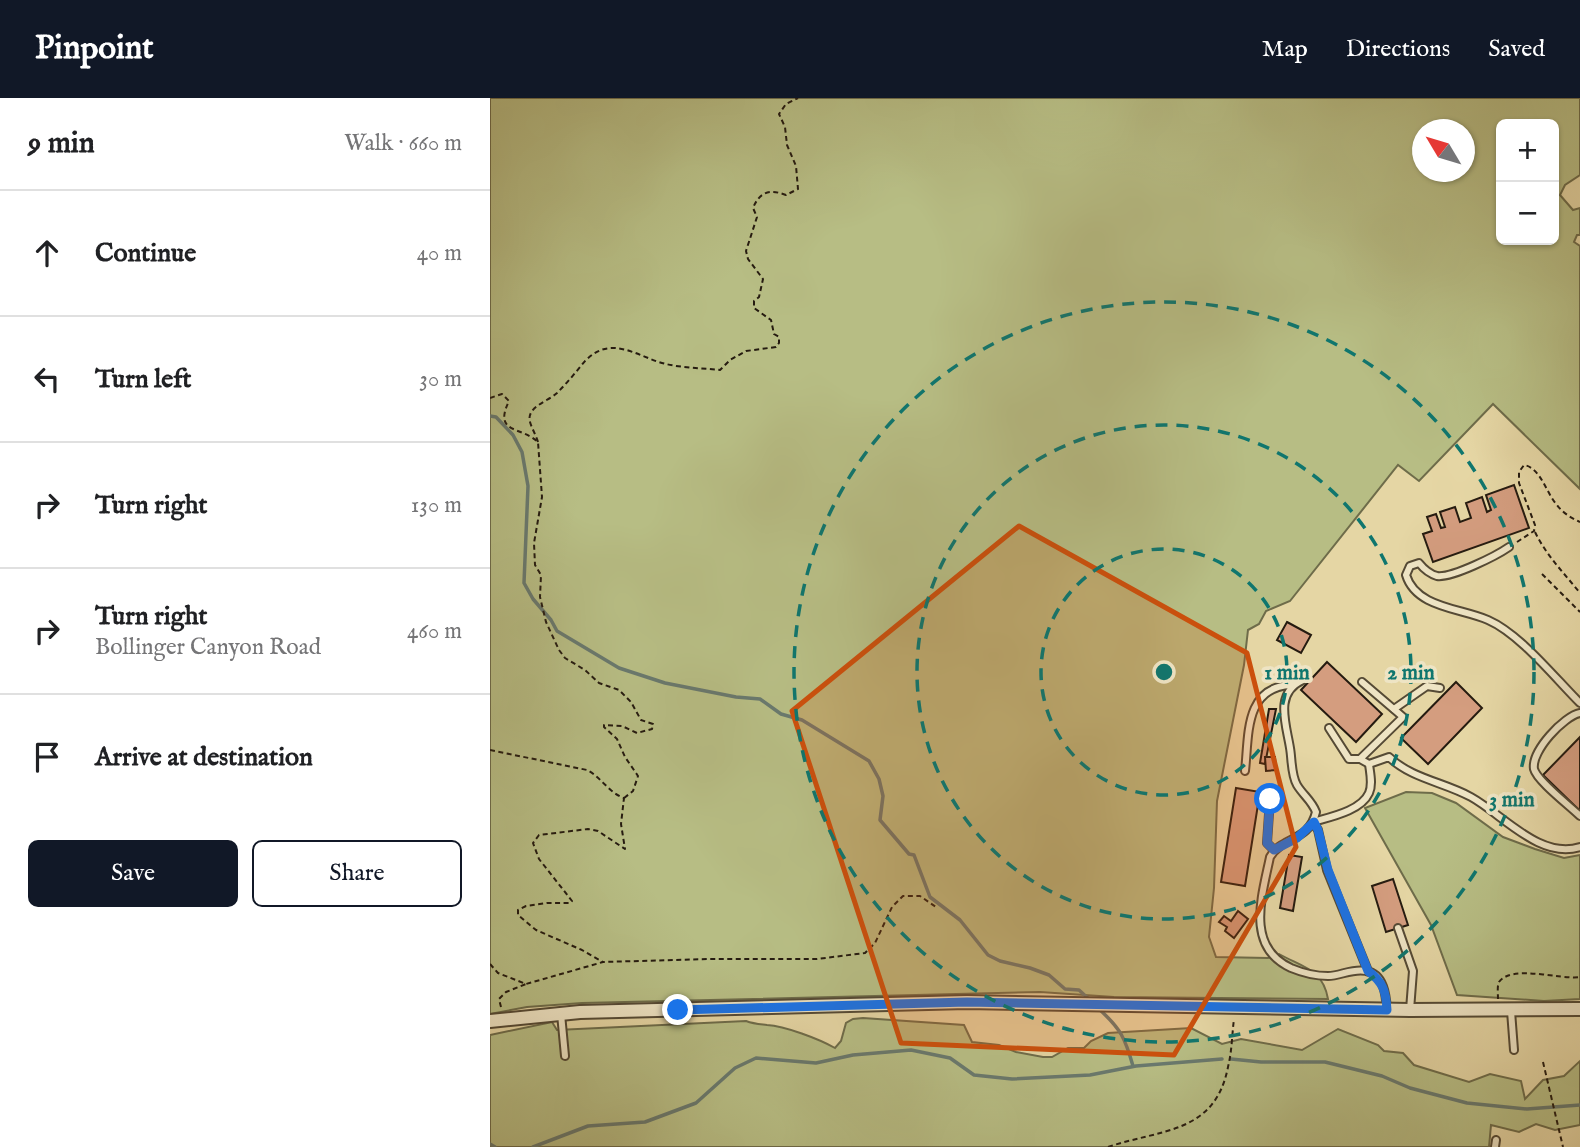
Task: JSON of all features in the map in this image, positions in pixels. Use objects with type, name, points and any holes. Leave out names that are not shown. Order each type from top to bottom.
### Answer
[{"type":"street","points":[[490,1021],[561,1014],[967,1002],[1387,1010],[1580,1009]]},
{"type":"lane","points":[[1509,547],[1457,572],[1438,576],[1425,570],[1419,563],[1410,566],[1406,576],[1409,586],[1418,595],[1431,601],[1486,619],[1507,630],[1580,703]]},
{"type":"lane","points":[[1245,771],[1249,728],[1255,703],[1275,687],[1303,680]]},
{"type":"lane","points":[[1360,759],[1403,717],[1362,682]]},
{"type":"lane","points":[[1291,685],[1284,713],[1297,785],[1307,795],[1316,812],[1314,822],[1328,870],[1368,971],[1380,980],[1386,992],[1387,1010]]},
{"type":"lane","points":[[1394,709],[1427,686],[1440,688]]},
{"type":"lane","points":[[1580,713],[1571,715],[1550,734],[1536,759],[1534,769],[1539,778],[1580,816]]},
{"type":"lane","points":[[1329,728],[1349,759],[1360,759],[1369,764],[1389,757],[1401,769],[1472,797],[1516,831],[1569,850],[1580,847]]},
{"type":"lane","points":[[1368,971],[1357,970],[1330,976],[1311,975],[1286,965],[1267,947],[1261,933],[1259,905],[1274,850],[1297,838],[1314,822],[1362,802],[1370,792],[1369,764]]},
{"type":"lane","points":[[1270,799],[1267,843],[1274,850]]},
{"type":"lane","points":[[1398,928],[1413,971],[1410,1010]]},
{"type":"lane","points":[[1506,1011],[1514,1050]]},
{"type":"lane","points":[[561,1014],[565,1056]]},
{"type":"path","points":[[624,798],[634,791],[638,776],[617,739],[604,725],[622,726],[637,733],[652,729],[653,724],[640,720],[631,702],[619,690],[599,683],[585,670],[565,658],[546,622],[540,597],[541,575],[535,565],[534,543],[542,497],[538,442],[530,417],[535,406],[548,401],[581,369],[586,360],[609,349],[622,348],[664,363],[720,370],[730,360],[746,351],[776,347],[779,337],[774,334],[771,320],[754,308],[763,279],[748,259],[746,251],[757,217],[753,208],[762,193],[768,191],[786,195],[798,189],[796,166],[779,114],[786,104],[798,98]]},
{"type":"path","points":[[490,398],[502,394],[506,397],[509,401],[504,411],[504,421],[508,427],[531,435],[538,442]]},
{"type":"path","points":[[1580,522],[1558,506],[1538,474],[1530,466],[1524,466],[1519,472],[1519,483],[1535,525],[1534,531],[1544,551],[1580,593]]},
{"type":"path","points":[[1509,547],[1534,531]]},
{"type":"path","points":[[1542,574],[1580,612]]},
{"type":"path","points":[[490,750],[587,769],[596,774],[614,793],[624,798]]},
{"type":"path","points":[[603,962],[536,930],[518,915],[518,910],[526,906],[572,901],[539,859],[533,843],[539,835],[588,829],[598,831],[625,849],[621,824],[624,798]]},
{"type":"path","points":[[504,1018],[499,999],[506,992],[603,962],[817,959],[864,953],[875,943],[892,907],[903,896],[920,897],[936,907]]},
{"type":"path","points":[[490,964],[498,973],[526,984]]},
{"type":"path","points":[[1506,1011],[1498,1001],[1498,984],[1508,977],[1521,973],[1580,977]]},
{"type":"path","points":[[1108,1147],[1173,1129],[1197,1120],[1208,1111],[1223,1087],[1236,1006]]},
{"type":"path","points":[[1543,1062],[1563,1147]]},
{"type":"highlighted area","points":[[1019,526],[1247,653],[1296,847],[1174,1055],[901,1043],[792,711]]},
{"type":"green space","points":[[490,98],[1580,98],[1580,175],[1565,185],[1560,195],[1573,210],[1580,208],[1580,235],[1577,235],[1574,242],[1580,246],[1580,489],[1493,404],[1419,481],[1398,465],[1290,601],[1266,611],[1259,624],[1248,630],[1244,665],[1217,801],[1214,888],[1209,937],[1216,957],[1268,958],[1279,954],[1303,966],[1321,981],[1328,999],[1114,997],[1040,992],[582,1003],[527,1007],[490,1014]]},
{"type":"green space","points":[[1406,792],[1432,793],[1456,803],[1503,837],[1535,849],[1564,858],[1580,855],[1580,999],[1544,1001],[1457,995],[1431,925],[1365,808]]},
{"type":"green space","points":[[863,1018],[964,1025],[972,1042],[999,1045],[1016,1052],[1043,1057],[1052,1057],[1068,1048],[1084,1048],[1091,1041],[1108,1033],[1191,1028],[1222,1044],[1241,1039],[1302,1050],[1338,1029],[1378,1045],[1384,1051],[1403,1053],[1414,1065],[1469,1082],[1490,1074],[1521,1081],[1525,1099],[1543,1080],[1564,1076],[1580,1061],[1580,1125],[1555,1130],[1536,1124],[1519,1132],[1491,1125],[1489,1147],[490,1147],[490,1035],[552,1022],[557,1030],[746,1021],[792,1030],[835,1048],[841,1041],[846,1023]]},
{"type":"building","points":[[1514,485],[1529,528],[1433,562],[1423,534],[1432,531],[1427,517],[1436,514],[1441,528],[1445,527],[1440,512],[1455,507],[1460,522],[1471,518],[1466,503],[1482,497],[1487,512],[1491,510],[1486,495]]},
{"type":"building","points":[[1287,622],[1311,635],[1301,653],[1277,640]]},
{"type":"building","points":[[1327,662],[1382,714],[1356,742],[1301,690]]},
{"type":"building","points":[[1456,682],[1482,708],[1428,764],[1401,738]]},
{"type":"building","points":[[1269,709],[1276,709],[1265,764],[1260,763]]},
{"type":"building","points":[[1580,737],[1580,811],[1543,775]]},
{"type":"building","points":[[1265,757],[1275,757],[1276,770],[1266,771]]},
{"type":"building","points":[[1236,788],[1260,792],[1245,886],[1221,882]]},
{"type":"building","points":[[1289,855],[1302,857],[1293,911],[1280,908]]},
{"type":"building","points":[[1393,879],[1408,925],[1386,932],[1372,886]]},
{"type":"building","points":[[1238,911],[1248,919],[1234,938],[1225,931],[1227,927],[1219,922],[1224,916],[1231,921]]},
{"type":"waterway","points":[[490,416],[496,417],[513,435],[522,452],[528,486],[524,583],[557,631],[619,668],[665,683],[760,699],[781,714],[802,720],[869,761],[879,779],[883,796],[880,820],[909,854],[914,855],[930,897],[960,920],[988,955],[1049,975],[1065,989],[1079,990],[1091,1001]]},
{"type":"waterway","points":[[1099,1009],[1121,1034],[1133,1066]]},
{"type":"waterway","points":[[533,1147],[588,1126],[645,1122],[696,1103],[735,1068],[756,1058],[816,1063],[853,1055],[911,1050],[950,1058],[974,1075],[1012,1079],[1090,1075],[1136,1066],[1222,1059]]},
{"type":"waterway","points":[[1231,1059],[1325,1062],[1382,1076],[1410,1088],[1467,1103],[1527,1109],[1580,1105]]},
{"type":"waterway","points":[[490,1144],[495,1147]]},
{"type":"route","points":[[678,1010],[967,1002],[1387,1010],[1386,992],[1380,980],[1368,971],[1328,870],[1314,822],[1297,838],[1274,850],[1267,843],[1270,799]]}]
